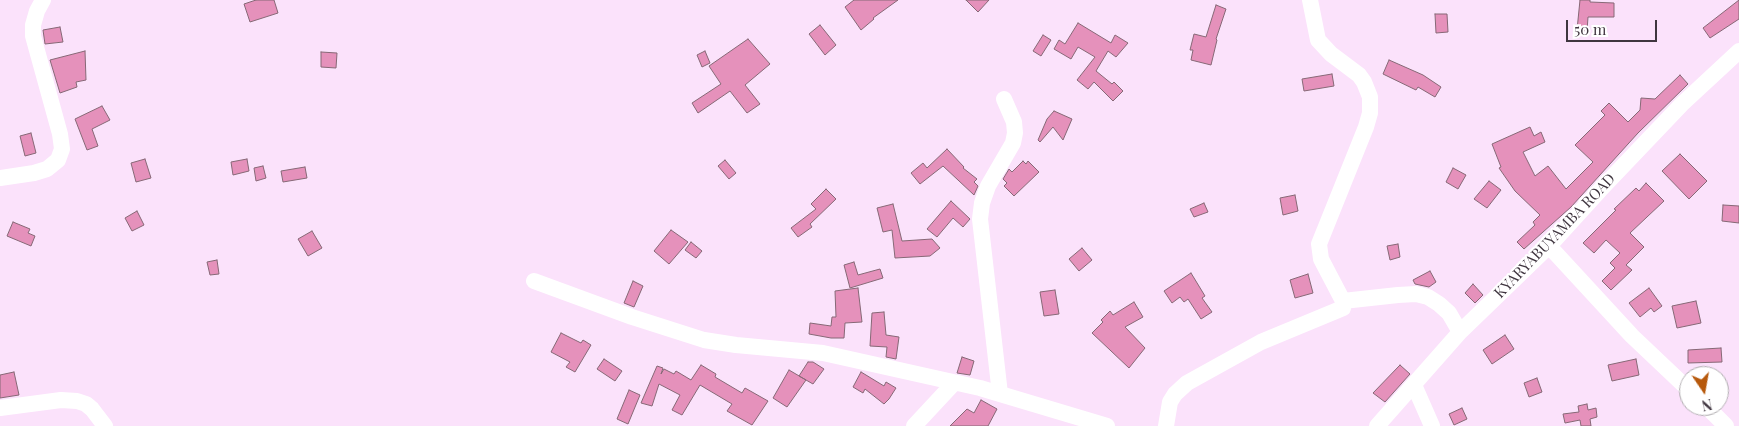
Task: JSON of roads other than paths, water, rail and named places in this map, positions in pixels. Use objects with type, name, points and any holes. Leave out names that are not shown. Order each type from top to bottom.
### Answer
[{"type":"street","points":[[0,178],[47,169],[58,160],[62,149],[60,134],[34,36],[33,25],[37,11],[44,0]]},
{"type":"street","points":[[1166,426],[1170,402],[1175,394],[1188,383],[1261,342],[1343,308],[1343,300],[1321,259],[1320,244],[1366,127],[1370,113],[1370,97],[1359,75],[1331,54],[1318,40],[1310,0]]},
{"type":"street","name":"KYARYABUYAMBA ROAD","points":[[1377,426],[1460,332],[1549,246],[1682,104],[1739,51]]},
{"type":"street","points":[[1000,394],[980,219],[982,203],[988,186],[1013,143],[1016,132],[1014,122],[1004,99]]},
{"type":"street","points":[[1549,246],[1632,336],[1679,381]]},
{"type":"street","points":[[534,281],[632,318],[704,340],[823,353],[1000,394],[1106,426]]},
{"type":"street","points":[[1343,300],[1416,294],[1428,297],[1448,313],[1460,332]]},
{"type":"street","points":[[914,426],[954,383]]},
{"type":"street","points":[[1414,384],[1432,426]]},
{"type":"street","points":[[0,408],[60,400],[77,401],[86,404],[92,409],[105,426]]},
{"type":"street","points":[[1716,416],[1726,426]]}]
